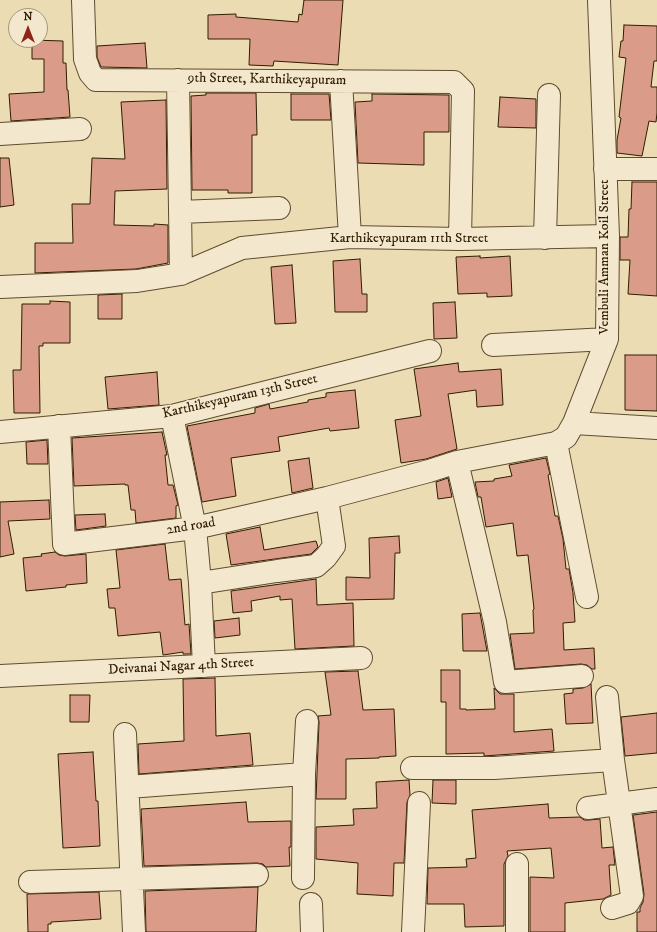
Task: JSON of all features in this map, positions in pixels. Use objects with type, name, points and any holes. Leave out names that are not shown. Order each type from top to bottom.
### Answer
[{"type":"street","name":"9th Street, Karthikeyapuram","points":[[84,0],[85,59],[90,73],[96,80],[454,82],[463,92],[460,239]]},
{"type":"street","name":"Vembuli Amman Koil Street","points":[[556,443],[566,437],[574,423],[607,339],[608,236],[599,0]]},
{"type":"street","points":[[178,80],[181,274]]},
{"type":"street","points":[[341,81],[350,237]]},
{"type":"street","points":[[545,238],[549,95]]},
{"type":"street","points":[[0,134],[80,129]]},
{"type":"street","points":[[605,169],[657,169]]},
{"type":"street","points":[[180,212],[280,208]]},
{"type":"street","name":"Karthikeyapuram 11th Street","points":[[0,287],[137,281],[181,274],[242,248],[350,237],[460,239],[608,236]]},
{"type":"street","points":[[492,345],[607,339]]},
{"type":"street","name":"Karthikeyapuram 13th Street","points":[[0,432],[172,416],[430,351]]},
{"type":"street","points":[[172,416],[195,528],[200,583],[204,666]]},
{"type":"street","points":[[574,423],[657,428]]},
{"type":"street","name":"2nd road","points":[[59,426],[64,544],[195,528],[327,498],[429,471],[457,462]]},
{"type":"street","points":[[582,676],[505,682],[495,622],[457,462],[556,443],[587,597]]},
{"type":"street","points":[[200,583],[316,566],[326,557],[334,546],[327,498]]},
{"type":"street","name":"Deivanai Nagar 4th Street","points":[[0,676],[361,658]]},
{"type":"street","points":[[607,697],[613,760],[632,896],[628,903],[612,908]]},
{"type":"street","points":[[303,878],[304,774],[307,722]]},
{"type":"street","points":[[125,734],[134,932]]},
{"type":"street","points":[[412,768],[494,768],[613,760]]},
{"type":"street","points":[[128,787],[304,774]]},
{"type":"street","points":[[588,808],[657,800]]},
{"type":"street","points":[[413,932],[418,803]]},
{"type":"street","points":[[517,864],[517,932]]},
{"type":"street","points":[[30,882],[257,875]]},
{"type":"street","points":[[311,904],[312,932]]},
{"type":"building","points":[[304,0],[343,0],[338,65],[274,61],[273,66],[249,65],[250,39],[208,39],[208,15],[236,14],[236,17],[298,22],[299,14],[302,15]]},
{"type":"building","points":[[624,25],[657,26],[657,61],[654,61],[651,87],[657,87],[656,122],[649,121],[642,156],[617,153],[617,140],[621,118],[619,117],[626,58],[619,57],[621,41],[623,41]]},
{"type":"building","points":[[48,41],[63,41],[63,63],[66,63],[70,117],[11,121],[9,94],[44,92],[44,59],[32,59],[32,48],[48,48]]},
{"type":"building","points":[[145,43],[147,68],[101,67],[97,57],[97,46]]},
{"type":"building","points":[[206,93],[256,93],[257,135],[252,135],[252,193],[228,193],[228,190],[192,190],[191,96],[206,95]]},
{"type":"building","points":[[291,94],[329,94],[331,120],[291,120]]},
{"type":"building","points":[[372,94],[449,95],[449,132],[424,132],[424,165],[358,163],[355,102],[372,101]]},
{"type":"building","points":[[500,97],[536,99],[536,128],[498,127]]},
{"type":"building","points":[[166,100],[167,189],[115,191],[114,225],[168,225],[168,263],[136,269],[35,273],[35,243],[73,243],[72,204],[90,204],[92,158],[125,159],[121,102]]},
{"type":"building","points":[[0,158],[9,158],[14,205],[0,207]]},
{"type":"building","points":[[632,182],[657,182],[657,296],[628,294],[630,260],[620,260],[620,237],[628,237]]},
{"type":"building","points":[[480,256],[480,258],[510,256],[512,296],[487,297],[487,293],[458,294],[456,257]]},
{"type":"building","points":[[360,259],[362,294],[367,294],[367,312],[335,312],[333,261]]},
{"type":"building","points":[[292,265],[296,323],[275,324],[271,267]]},
{"type":"building","points":[[122,294],[122,319],[98,319],[98,295]]},
{"type":"building","points":[[50,301],[70,302],[70,343],[43,343],[43,346],[39,346],[40,413],[14,413],[13,370],[21,370],[22,304],[50,304]]},
{"type":"building","points":[[455,302],[457,338],[434,339],[433,303]]},
{"type":"building","points":[[625,355],[657,355],[657,411],[625,410]]},
{"type":"building","points":[[458,363],[459,372],[501,369],[503,405],[477,407],[476,390],[448,394],[457,449],[426,459],[401,463],[395,420],[421,416],[414,369]]},
{"type":"building","points":[[157,372],[159,405],[108,409],[105,377]]},
{"type":"building","points":[[355,390],[359,428],[330,431],[329,428],[278,437],[280,451],[231,458],[236,496],[202,502],[187,426],[255,413],[255,408],[269,404],[270,409],[326,397],[326,393]]},
{"type":"building","points":[[162,432],[167,455],[165,455],[168,485],[173,485],[178,505],[176,506],[176,518],[136,523],[135,510],[131,510],[128,485],[125,484],[74,486],[72,438]]},
{"type":"building","points":[[47,440],[48,464],[27,464],[26,442]]},
{"type":"building","points":[[309,458],[313,488],[292,493],[288,461]]},
{"type":"building","points":[[546,458],[550,474],[548,475],[555,516],[558,516],[563,539],[566,569],[569,569],[573,593],[575,622],[563,623],[564,650],[594,648],[595,669],[581,664],[515,669],[510,634],[534,633],[534,609],[528,555],[517,556],[513,523],[486,527],[481,497],[478,497],[475,482],[494,481],[494,479],[512,476],[509,465]]},
{"type":"building","points":[[448,478],[452,497],[438,499],[436,482]]},
{"type":"building","points":[[49,500],[50,519],[8,521],[14,554],[0,557],[0,502]]},
{"type":"building","points":[[105,514],[106,526],[76,530],[75,515]]},
{"type":"building","points":[[260,527],[264,550],[316,541],[318,547],[311,554],[231,565],[226,534]]},
{"type":"building","points":[[399,536],[400,553],[395,553],[394,599],[346,600],[346,577],[370,578],[369,538]]},
{"type":"building","points":[[165,544],[169,580],[181,579],[185,625],[189,624],[191,654],[183,654],[183,652],[163,655],[160,632],[118,636],[115,608],[109,608],[107,589],[120,588],[116,550]]},
{"type":"building","points":[[55,552],[59,555],[65,556],[86,554],[87,583],[66,585],[66,587],[26,591],[23,558],[42,556],[41,554]]},
{"type":"building","points":[[316,579],[317,605],[353,603],[354,646],[295,649],[292,599],[280,600],[280,596],[251,601],[252,611],[233,613],[231,591]]},
{"type":"building","points":[[480,613],[487,651],[463,651],[462,614]]},
{"type":"building","points":[[239,618],[240,635],[215,638],[214,621]]},
{"type":"building","points":[[441,670],[460,670],[460,709],[495,709],[494,688],[500,694],[514,694],[514,732],[552,729],[554,751],[484,756],[484,753],[446,754],[446,702],[441,702]]},
{"type":"building","points":[[358,671],[363,710],[394,709],[396,756],[346,759],[346,799],[316,799],[318,716],[331,715],[325,672]]},
{"type":"building","points":[[215,678],[216,736],[250,733],[253,765],[139,774],[138,744],[184,741],[183,679]]},
{"type":"building","points":[[591,684],[593,723],[566,724],[564,694],[573,693],[573,689],[583,688]]},
{"type":"building","points":[[70,695],[90,695],[89,722],[70,722]]},
{"type":"building","points":[[657,713],[657,753],[625,756],[621,717]]},
{"type":"building","points":[[93,752],[96,801],[98,801],[100,846],[63,848],[58,754]]},
{"type":"building","points":[[409,780],[410,795],[407,802],[404,863],[394,863],[393,896],[357,894],[358,863],[316,859],[316,827],[354,825],[353,809],[377,808],[376,782]]},
{"type":"building","points":[[433,780],[456,780],[456,804],[432,803]]},
{"type":"building","points":[[246,802],[248,822],[291,821],[291,847],[289,847],[290,866],[266,867],[263,864],[257,863],[144,866],[141,809]]},
{"type":"building","points":[[548,804],[549,818],[580,817],[584,820],[600,819],[602,848],[613,847],[615,865],[609,865],[611,895],[603,899],[565,903],[565,932],[530,932],[530,877],[554,878],[551,848],[507,851],[508,856],[504,864],[504,926],[465,927],[464,904],[427,904],[428,868],[467,867],[466,859],[476,858],[472,810]]},
{"type":"building","points":[[657,812],[657,932],[637,932],[637,912],[640,912],[644,894],[633,815]]},
{"type":"building","points":[[258,887],[256,932],[146,932],[145,891]]},
{"type":"building","points":[[99,892],[101,919],[51,922],[51,924],[48,924],[48,932],[28,932],[27,894]]}]
